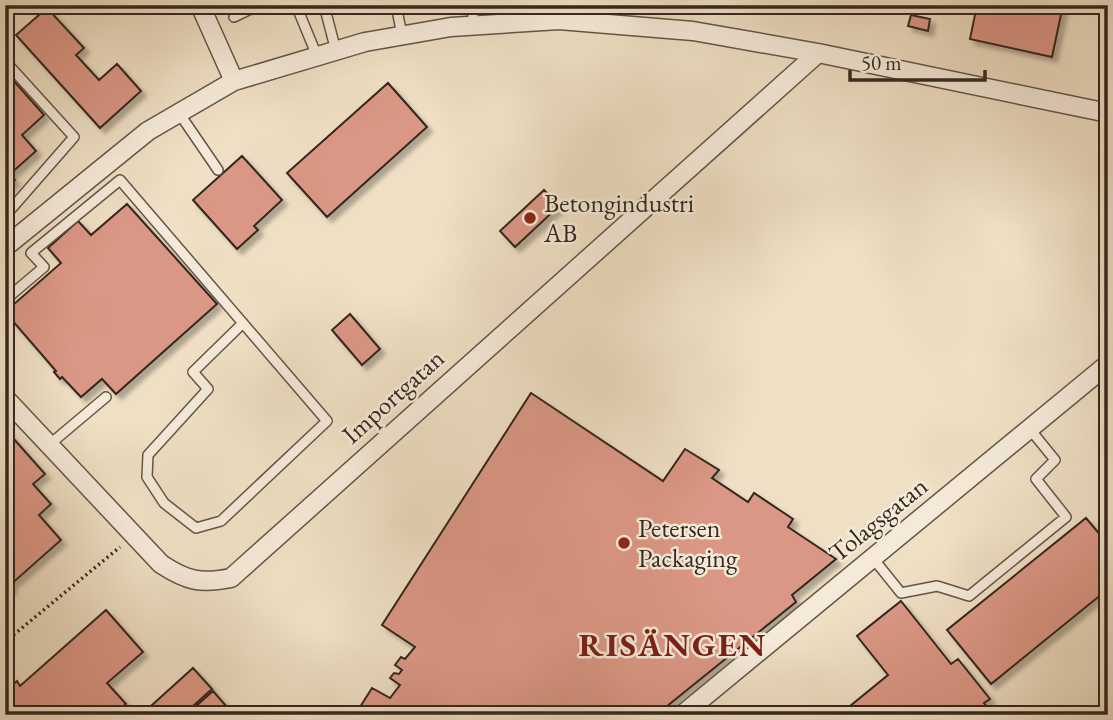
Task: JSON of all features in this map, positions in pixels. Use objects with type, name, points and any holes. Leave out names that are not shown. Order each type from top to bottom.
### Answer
[{"type":"street","points":[[200,5],[234,81]]},
{"type":"street","points":[[5,247],[148,131],[234,81],[365,42],[451,27],[559,20],[693,31],[818,53],[1108,113]]},
{"type":"street","name":"Importgatan","points":[[5,398],[161,564],[182,578],[208,583],[231,578],[818,53]]},
{"type":"street","name":"Tolagsgatan","points":[[681,715],[871,556],[1108,364]]},
{"type":"lane","points":[[234,17],[259,5]]},
{"type":"lane","points":[[296,5],[317,56]]},
{"type":"lane","points":[[324,5],[335,51]]},
{"type":"lane","points":[[396,5],[402,35]]},
{"type":"lane","points":[[473,5],[473,25]]},
{"type":"lane","points":[[5,61],[74,137],[5,216]]},
{"type":"lane","points":[[179,113],[218,170]]},
{"type":"lane","points":[[5,300],[44,267],[31,253],[120,180],[243,323],[327,421],[221,521],[196,528],[164,503],[147,477],[148,455],[208,389],[193,372],[243,323]]},
{"type":"lane","points":[[49,446],[106,397]]},
{"type":"lane","points":[[871,556],[901,593],[937,586],[969,596],[1066,517],[1036,479],[1055,460],[1029,428]]},
{"type":"path","points":[[5,642],[119,546],[126,553]]},
{"type":"building","points":[[977,5],[1063,5],[1052,57],[970,39]]},
{"type":"building","points":[[47,8],[84,48],[76,55],[99,80],[117,64],[141,91],[100,128],[16,35]]},
{"type":"building","points":[[911,15],[930,19],[928,31],[908,26]]},
{"type":"building","points":[[5,71],[44,115],[22,135],[36,151],[9,175],[15,180],[5,189]]},
{"type":"building","points":[[388,83],[427,127],[327,217],[287,173]]},
{"type":"building","points":[[242,156],[282,200],[254,226],[258,230],[237,249],[193,200]]},
{"type":"building","name":"Betongindustri AB","points":[[544,190],[559,206],[515,247],[500,231]]},
{"type":"building","points":[[127,204],[217,304],[116,394],[102,379],[81,397],[62,377],[60,379],[5,312],[61,263],[48,248],[78,221],[91,235]]},
{"type":"building","points":[[350,314],[380,349],[362,365],[332,330]]},
{"type":"building","name":"Petersen Packaging","points":[[531,393],[663,481],[685,449],[719,470],[712,478],[748,502],[754,493],[793,519],[788,527],[836,559],[792,595],[796,602],[656,715],[370,715],[360,707],[372,688],[390,698],[400,685],[390,678],[402,670],[395,665],[401,657],[405,659],[415,647],[382,625]]},
{"type":"building","points":[[5,429],[45,474],[33,484],[51,504],[39,515],[61,540],[9,586],[12,589],[5,594]]},
{"type":"building","points":[[1086,518],[1108,544],[1108,589],[991,684],[947,630]]},
{"type":"building","points":[[901,601],[951,664],[958,659],[990,699],[984,703],[993,715],[839,715],[888,675],[857,636]]},
{"type":"building","points":[[106,610],[143,652],[107,683],[126,704],[113,715],[21,715],[5,697],[5,691],[17,681],[20,686]]},
{"type":"building","points":[[193,668],[212,689],[183,715],[141,715]]},
{"type":"building","points":[[213,691],[234,715],[186,715]]},
{"type":"place","name":"Betongindustri AB","points":[[530,218]]},
{"type":"place","name":"Petersen Packaging","points":[[624,543]]},
{"type":"district","name":"RISÄNGEN","points":[[673,644]]}]
